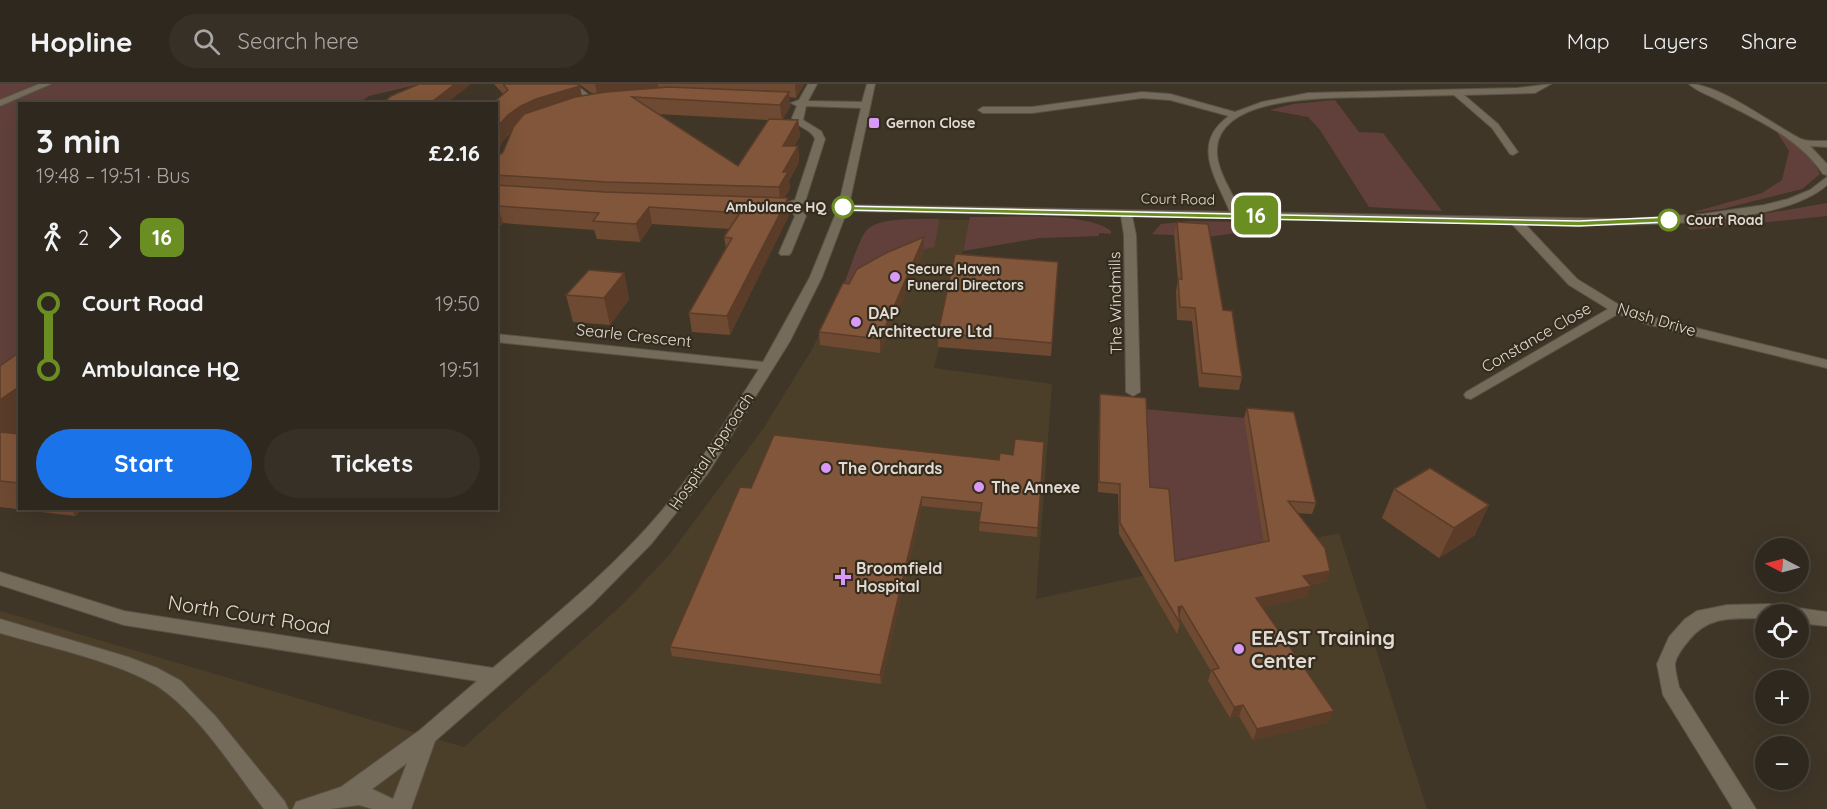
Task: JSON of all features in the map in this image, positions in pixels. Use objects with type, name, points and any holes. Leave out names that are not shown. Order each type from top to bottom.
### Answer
[{"type":"street","points":[[0,103],[47,84]]},
{"type":"street","points":[[569,84],[590,104],[606,102]]},
{"type":"street","points":[[760,209],[782,209],[792,206],[803,197],[820,139],[818,133],[799,122],[797,118],[813,84]]},
{"type":"street","name":"Hospital Approach","points":[[346,796],[427,736],[585,600],[674,507],[703,469],[767,366],[816,277],[843,207],[871,84]]},
{"type":"street","points":[[1237,214],[1215,161],[1212,148],[1214,136],[1236,115],[1262,104],[1308,96],[1535,90],[1547,84]]},
{"type":"street","points":[[1693,84],[1759,118],[1798,142],[1827,172]]},
{"type":"street","points":[[1455,92],[1496,126],[1513,152]]},
{"type":"street","points":[[983,110],[1032,110],[1143,95],[1170,97],[1236,115]]},
{"type":"street","points":[[781,102],[867,105]]},
{"type":"street","points":[[1798,142],[1827,144]]},
{"type":"street","name":"Court Road","points":[[843,207],[1515,222],[1627,222],[1732,213],[1805,196],[1820,188],[1827,180]]},
{"type":"street","points":[[785,253],[801,216],[792,206]]},
{"type":"street","name":"The Windmills","points":[[1126,213],[1130,235],[1134,392]]},
{"type":"street","name":"Nash Drive","points":[[1515,222],[1573,282],[1617,309],[1655,322],[1827,364]]},
{"type":"street","name":"Constance Close","points":[[1471,395],[1617,309]]},
{"type":"street","name":"Searle Crescent","points":[[498,339],[657,352],[767,366]]},
{"type":"street","name":"North Court Road","points":[[0,578],[124,618],[495,676]]},
{"type":"street","points":[[1745,809],[1670,689],[1666,664],[1676,642],[1691,624],[1704,616],[1727,612],[1755,612]]},
{"type":"street","points":[[1809,617],[1827,619]]},
{"type":"street","points":[[0,626],[150,673],[174,687],[209,723],[277,809]]},
{"type":"street","name":"Hospital Approach","points":[[400,809],[427,736]]},
{"type":"street","points":[[304,809],[326,800],[346,796],[368,797],[389,809]]},
{"type":"shaded area","points":[[0,84],[420,84],[369,96],[360,102],[18,102],[18,361],[0,373]]},
{"type":"shaded area","points":[[1335,100],[1359,132],[1383,133],[1442,211],[1369,207],[1320,130],[1308,117],[1270,110],[1293,104]]},
{"type":"shaded area","points":[[1775,129],[1809,154],[1820,174],[1802,189],[1722,209],[1690,213],[1762,193],[1782,180],[1789,151]]},
{"type":"shaded area","points":[[1827,203],[1827,216],[1691,230],[1687,227]]},
{"type":"shaded area","points":[[970,217],[1064,218],[1099,225],[1111,231],[1111,234],[1040,238],[963,251]]},
{"type":"shaded area","name":"Broomfield Hospital","points":[[914,219],[970,220],[934,368],[1052,384],[1036,599],[1339,533],[1427,809],[0,809],[0,611],[464,747],[623,604],[670,554],[763,429],[811,351],[850,273],[867,229],[877,224]]},
{"type":"shaded area","points":[[938,219],[934,247],[912,252],[841,291],[861,240],[868,229],[884,222]]},
{"type":"shaded area","points":[[1191,221],[1240,222],[1244,232],[1206,237],[1152,234],[1161,224]]},
{"type":"shaded area","points":[[1144,409],[1244,418],[1268,548],[1169,565],[1148,498]]},
{"type":"building","points":[[419,84],[455,84],[432,102],[384,102],[391,96]]},
{"type":"building","points":[[503,84],[577,84],[580,86],[536,99],[521,106],[498,126],[498,102],[494,102],[508,90]]},
{"type":"building","points":[[669,87],[789,92],[780,105],[632,97],[738,166],[769,119],[798,120],[783,146],[798,146],[783,172],[788,172],[779,187],[606,182],[498,175],[498,156],[503,152],[514,126],[524,114],[575,97]]},
{"type":"building","points":[[498,185],[605,192],[788,198],[727,316],[689,313],[732,238],[724,237],[740,213],[649,207],[636,224],[593,221],[599,213],[498,206]]},
{"type":"building","points":[[1177,222],[1208,224],[1223,310],[1232,311],[1242,377],[1202,373],[1195,308],[1180,307],[1178,279],[1182,279]]},
{"type":"building","points":[[924,237],[880,339],[819,332],[843,283],[849,284],[857,269],[886,253]]},
{"type":"building","points":[[955,254],[1058,262],[1052,343],[938,333]]},
{"type":"building","points":[[589,270],[624,273],[604,298],[566,295]]},
{"type":"building","points":[[18,353],[18,387],[0,400],[0,366]]},
{"type":"building","points":[[1100,394],[1146,398],[1150,487],[1169,489],[1175,561],[1269,541],[1247,408],[1294,412],[1316,503],[1288,501],[1325,548],[1330,571],[1303,576],[1311,586],[1256,598],[1334,711],[1257,729],[1243,705],[1234,707],[1212,670],[1219,668],[1182,606],[1178,607],[1180,623],[1120,523],[1120,484],[1099,482]]},
{"type":"building","points":[[0,432],[18,434],[18,483],[0,481]]},
{"type":"building","points":[[774,435],[999,460],[1000,453],[1013,455],[1015,439],[1044,442],[1038,528],[979,522],[982,503],[922,497],[880,675],[670,647],[740,487],[751,488]]},
{"type":"building","points":[[1430,468],[1489,505],[1454,528],[1394,489]]},
{"type":"bus line","name":"16","points":[[843,207],[1579,223],[1669,220]]},
{"type":"place","name":"Gernon Close","points":[[874,123]]},
{"type":"place","name":"Ambulance HQ","points":[[843,207]]},
{"type":"place","name":"Court Road","points":[[1669,220]]},
{"type":"place","name":"Secure Haven Funeral Directors","points":[[895,277]]},
{"type":"place","name":"DAP Architecture Ltd","points":[[856,322]]},
{"type":"place","name":"The Orchards","points":[[826,468]]},
{"type":"place","name":"The Annexe","points":[[979,487]]},
{"type":"place","name":"Broomfield Hospital","points":[[843,577]]},
{"type":"place","name":"EEAST Training Center","points":[[1239,649]]}]
